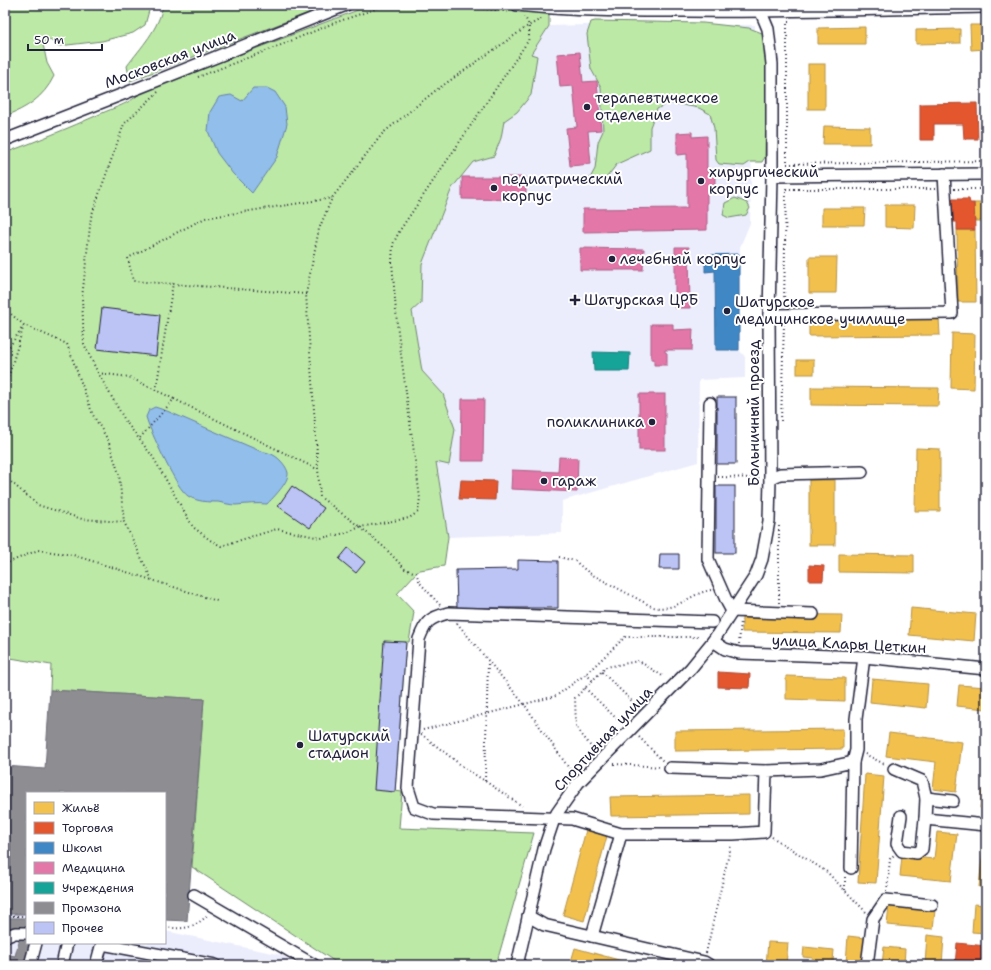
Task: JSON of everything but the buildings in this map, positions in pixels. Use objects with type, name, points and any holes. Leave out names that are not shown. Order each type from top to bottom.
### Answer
[{"type":"street","name":"Московская улица","points":[[5,140],[171,76],[346,5]]},
{"type":"street","points":[[518,11],[547,8],[610,11],[759,8],[986,7]]},
{"type":"street","name":"Больничный проезд","points":[[713,641],[737,611],[756,574],[762,559],[769,521],[769,315],[772,176],[772,64],[768,29],[759,8]]},
{"type":"street","points":[[769,315],[952,314],[944,174]]},
{"type":"street","points":[[772,176],[986,174]]},
{"type":"street","points":[[710,403],[708,559],[722,591],[737,611],[813,614]]},
{"type":"street","points":[[770,478],[780,474],[862,472]]},
{"type":"street","points":[[712,622],[448,613],[435,616],[425,624],[419,639],[408,788],[414,807],[433,814],[572,819],[621,834],[733,834],[764,832],[766,771]]},
{"type":"street","name":"улица Клары Цеткин","points":[[713,641],[725,649],[739,653],[864,657],[986,669]]},
{"type":"street","name":"Спортивная улица","points":[[517,965],[544,849],[554,819],[563,803],[578,783],[691,668],[713,641]]},
{"type":"street","points":[[850,868],[853,762],[856,750],[856,720],[864,657]]},
{"type":"street","points":[[670,768],[766,771],[821,769],[853,762]]},
{"type":"street","points":[[894,769],[922,781],[926,798],[925,819],[922,849],[917,853],[902,851],[897,844],[901,816]]},
{"type":"street","points":[[926,798],[953,801]]},
{"type":"street","points":[[925,819],[986,825]]},
{"type":"street","points":[[592,936],[621,834]]},
{"type":"street","points":[[194,895],[314,965]]},
{"type":"street","points":[[867,965],[873,919],[886,900],[932,905]]},
{"type":"street","points":[[528,916],[544,925],[707,964]]},
{"type":"street","points":[[5,937],[15,933],[26,933]]},
{"type":"street","points":[[30,965],[36,944]]},
{"type":"street","points":[[62,965],[67,944]]},
{"type":"street","points":[[96,965],[102,944],[215,965]]},
{"type":"path","points":[[194,78],[334,23],[386,5]]},
{"type":"path","points":[[158,92],[124,124],[91,217],[82,298],[84,344],[98,373],[126,422],[153,457],[194,527],[210,540],[221,546],[277,529],[321,538],[346,533],[360,527],[409,518],[418,512],[420,498],[397,324],[392,262],[394,244],[400,230],[528,41],[530,34],[527,19],[518,11],[435,5]]},
{"type":"path","points":[[544,18],[528,26],[435,91],[383,133],[332,198],[319,229],[306,294],[320,497],[385,548],[405,569],[416,573],[420,583],[448,613],[524,704],[574,775]]},
{"type":"path","points":[[795,22],[787,22],[787,164],[986,162]]},
{"type":"path","points":[[781,427],[786,189],[986,189]]},
{"type":"path","points":[[306,294],[133,281],[128,258],[205,218],[332,198]]},
{"type":"path","points":[[156,390],[173,283]]},
{"type":"path","points":[[5,309],[24,325],[67,344],[94,416],[108,440],[119,474],[124,522],[152,580]]},
{"type":"path","points":[[5,353],[24,325]]},
{"type":"path","points":[[5,388],[24,325]]},
{"type":"path","points":[[98,373],[129,377],[317,469]]},
{"type":"path","points":[[139,439],[174,399]]},
{"type":"path","points":[[5,477],[38,505],[82,519],[124,522]]},
{"type":"path","points":[[709,477],[752,479],[770,478]]},
{"type":"path","points":[[779,613],[780,520]]},
{"type":"path","points":[[5,564],[38,550],[73,555],[217,601]]},
{"type":"path","points":[[559,557],[575,561],[589,573],[653,607],[672,607],[700,592],[712,590],[722,591]]},
{"type":"path","points":[[737,611],[739,647]]},
{"type":"path","points":[[539,818],[485,780],[466,769],[418,731],[556,696],[586,674],[625,637],[699,637]]},
{"type":"path","points":[[485,780],[488,660]]},
{"type":"path","points":[[595,752],[576,727],[575,698],[606,667],[639,661],[664,677]]},
{"type":"path","points":[[601,672],[637,706]]},
{"type":"path","points":[[586,674],[593,681]]},
{"type":"path","points":[[585,688],[621,723]]},
{"type":"path","points":[[639,737],[670,768]]},
{"type":"path","points":[[856,750],[894,769]]},
{"type":"path","points":[[614,764],[670,768]]},
{"type":"path","points":[[764,832],[827,872],[873,919]]},
{"type":"path","points":[[707,964],[733,834]]},
{"type":"path","points":[[886,900],[890,859],[900,848]]},
{"type":"path","points":[[166,927],[187,927],[198,924],[216,909]]},
{"type":"path","points":[[5,916],[26,916]]},
{"type":"path","points":[[535,962],[543,965]]},
{"type":"shaded area","name":"Шатурская ЦРБ","points":[[755,25],[750,223],[740,247],[740,351],[745,357],[745,378],[699,380],[698,462],[562,501],[562,533],[448,537],[402,248],[549,26]]},
{"type":"shaded area","points":[[5,914],[26,914],[26,944],[166,944],[166,931],[282,955],[297,965],[5,965]]},
{"type":"green space","points":[[5,5],[157,5],[150,7],[145,25],[133,33],[102,41],[59,46],[50,40],[43,44],[47,63],[54,76],[45,90],[34,101],[20,110],[5,116]]},
{"type":"green space","points":[[163,5],[318,5],[316,10],[130,81],[127,66],[154,30]]},
{"type":"green space","points":[[371,5],[470,5],[549,12],[549,26],[531,54],[537,56],[531,95],[517,112],[504,121],[501,138],[494,156],[473,162],[452,188],[422,264],[421,303],[412,311],[422,371],[443,394],[455,429],[449,465],[436,462],[448,537],[444,566],[420,570],[397,594],[414,612],[409,642],[406,642],[395,791],[402,792],[399,828],[534,833],[496,965],[340,965],[192,867],[204,699],[50,690],[51,665],[5,657],[5,153],[122,105],[133,99],[141,92]]},
{"type":"green space","points":[[591,22],[703,23],[749,28],[762,33],[767,62],[765,157],[762,162],[750,162],[744,166],[719,164],[716,160],[714,128],[710,114],[699,108],[668,103],[657,109],[650,127],[650,149],[617,164],[603,182],[593,183],[589,180],[595,169],[598,142],[603,131],[601,87],[591,69],[587,34]]},
{"type":"green space","points":[[735,198],[747,203],[750,208],[746,215],[729,218],[723,215],[725,203]]},
{"type":"water","points":[[253,88],[267,88],[275,92],[285,107],[287,124],[277,157],[252,193],[233,174],[217,153],[208,131],[210,112],[219,97],[231,95],[242,101]]},
{"type":"water","points":[[155,407],[277,457],[288,473],[286,481],[267,504],[234,505],[203,501],[188,496],[183,491],[172,473],[160,451],[148,423],[146,417],[149,410]]},
{"type":"place","name":"терапевтическое отделение","points":[[587,107]]},
{"type":"place","name":"хирургический корпус","points":[[701,181]]},
{"type":"place","name":"педиатрический корпус","points":[[494,188]]},
{"type":"place","name":"лечебный корпус","points":[[612,259]]},
{"type":"place","name":"Шатурская ЦРБ","points":[[575,300]]},
{"type":"place","name":"Шатурское медицинское училище","points":[[727,311]]},
{"type":"place","name":"поликлиника","points":[[652,422]]},
{"type":"place","name":"гараж","points":[[544,481]]},
{"type":"place","name":"Шатурский стадион","points":[[300,745]]}]
